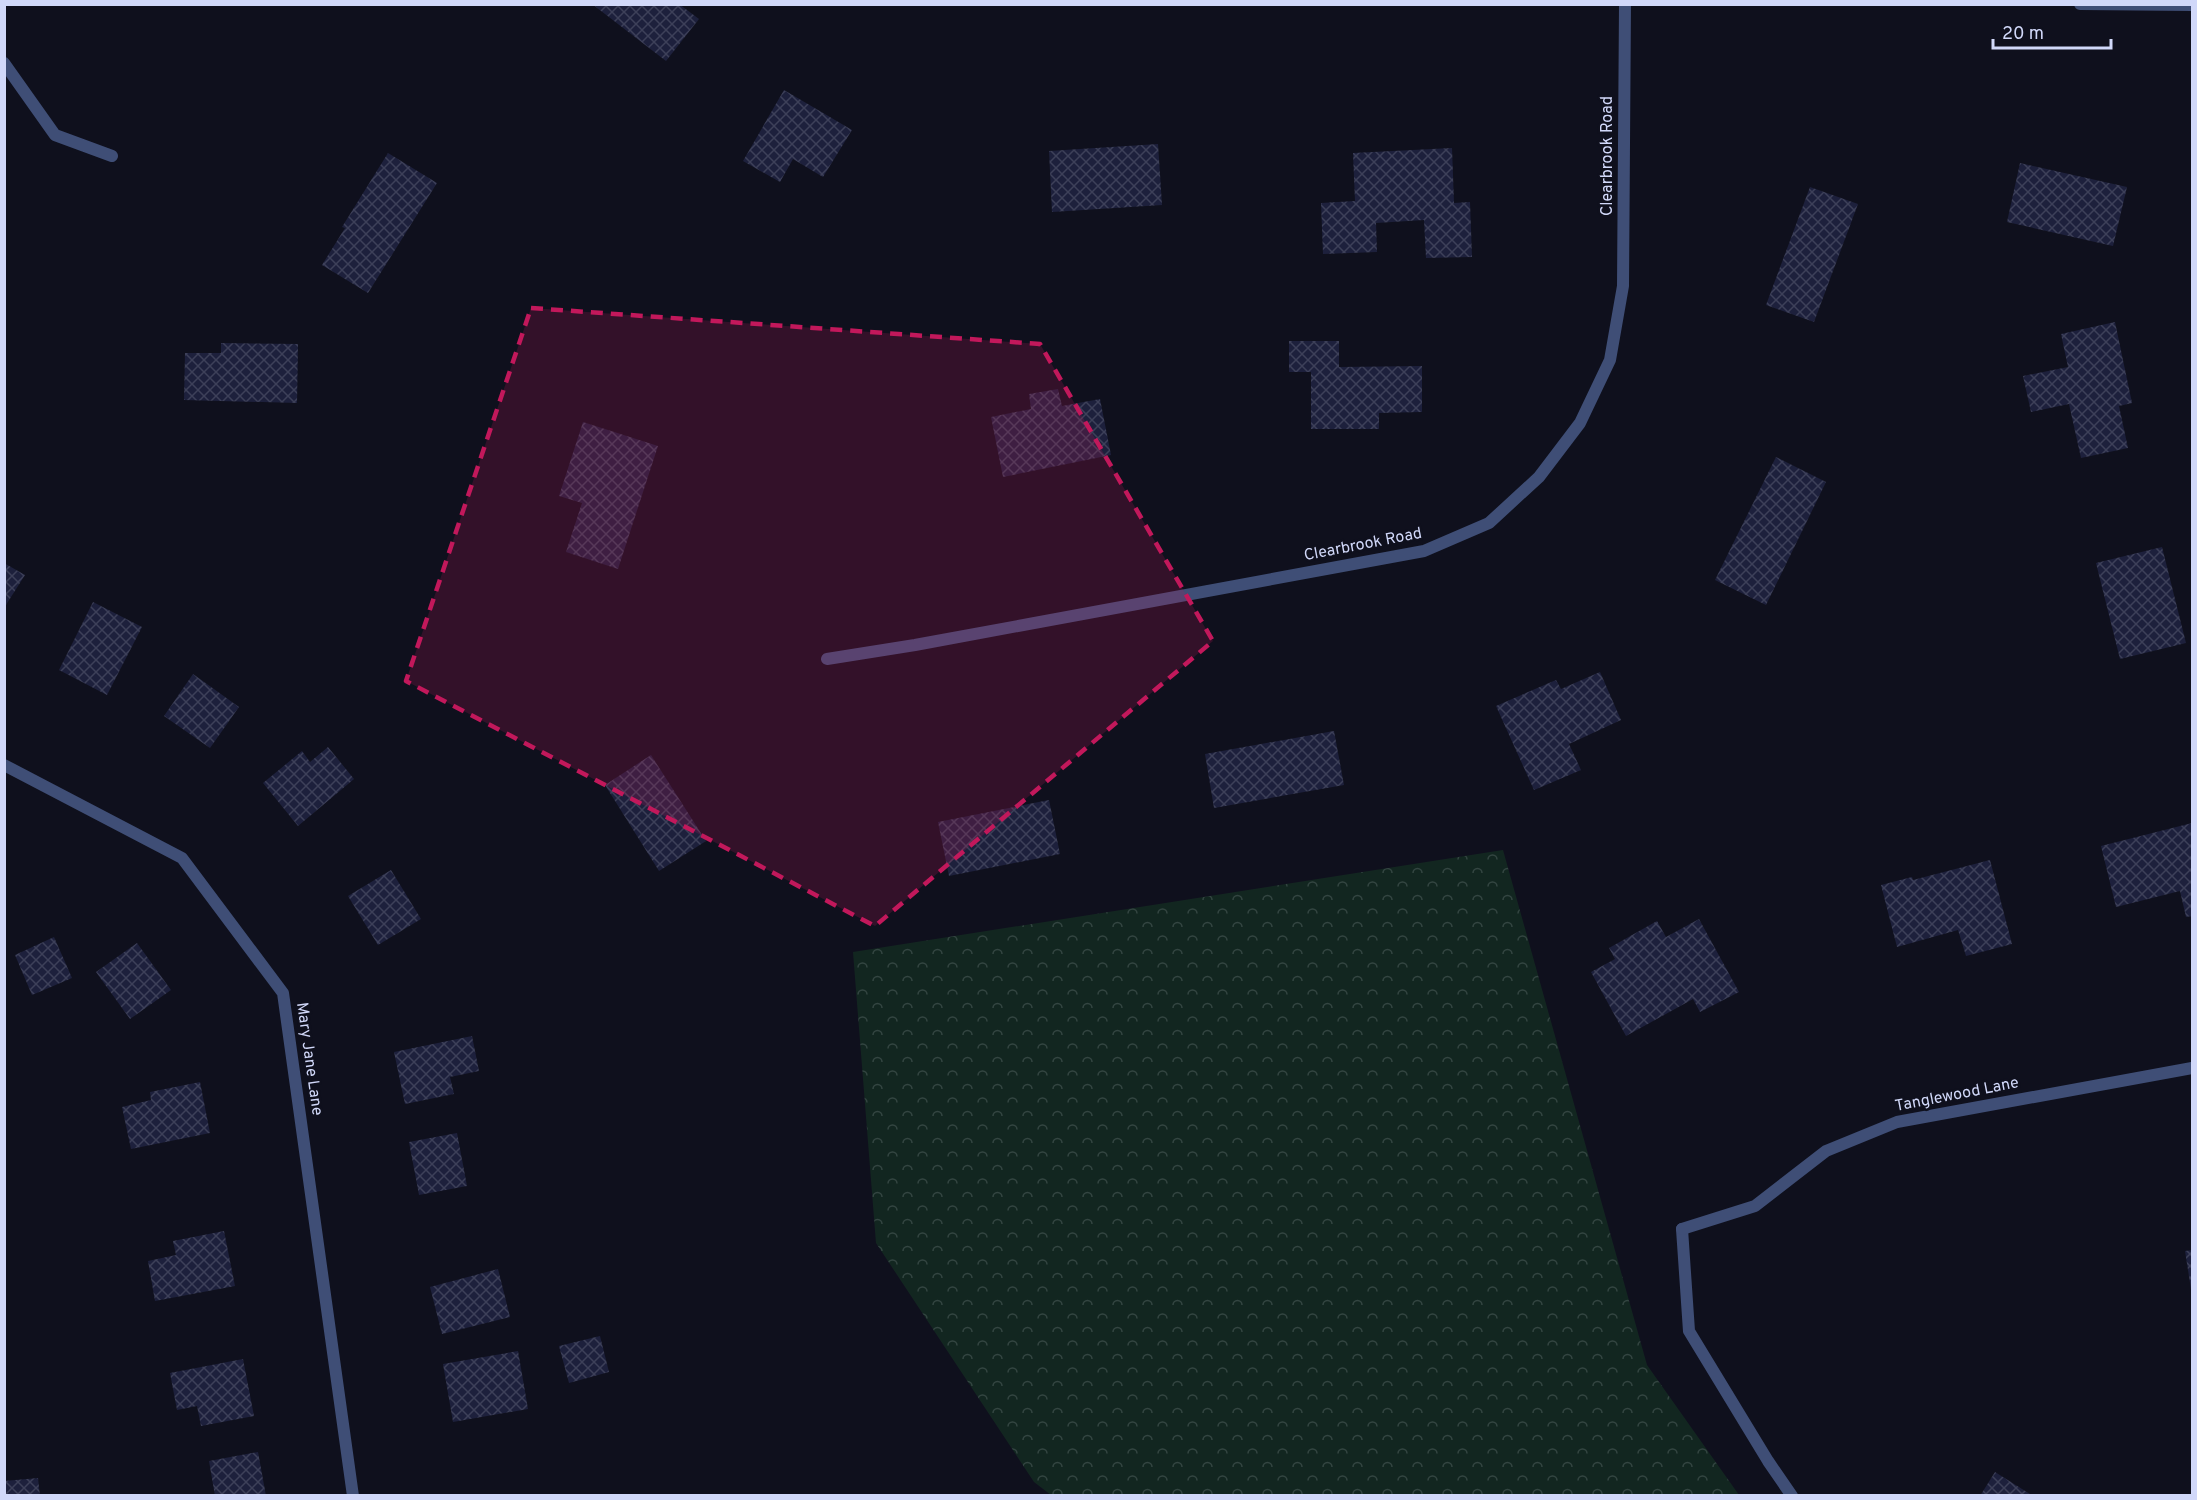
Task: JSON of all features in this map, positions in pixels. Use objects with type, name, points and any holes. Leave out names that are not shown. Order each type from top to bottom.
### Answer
[{"type":"street","name":"Clearbrook Road","points":[[827,659],[915,645],[1424,551],[1489,523],[1539,477],[1580,423],[1610,360],[1623,286],[1625,4]]},
{"type":"street","points":[[2080,4],[2193,5]]},
{"type":"street","points":[[4,63],[55,135],[112,156]]},
{"type":"street","name":"Mary Jane Lane","points":[[4,765],[182,858],[283,993],[353,1496]]},
{"type":"street","name":"Tanglewood Lane","points":[[1792,1496],[1768,1461],[1689,1331],[1682,1229],[1755,1206],[1826,1151],[1897,1122],[2193,1068]]},
{"type":"highlighted area","points":[[531,308],[1040,344],[1213,641],[875,926],[406,681]]},
{"type":"green space","points":[[1503,850],[1647,1365],[1739,1495],[1051,1495],[1034,1482],[876,1243],[853,952]]},
{"type":"building","points":[[592,4],[679,4],[699,19],[666,61]]},
{"type":"building","points":[[784,90],[852,130],[823,177],[793,159],[780,182],[743,161]]},
{"type":"building","points":[[1158,144],[1162,205],[1052,212],[1049,151]]},
{"type":"building","points":[[1452,148],[1454,203],[1470,202],[1472,257],[1426,258],[1424,220],[1376,223],[1377,252],[1323,254],[1321,203],[1355,201],[1353,153]]},
{"type":"building","points":[[388,153],[437,183],[368,293],[322,265],[345,228],[342,227]]},
{"type":"building","points":[[2020,163],[2127,187],[2113,246],[2007,222]]},
{"type":"building","points":[[1810,187],[1858,204],[1814,322],[1766,305]]},
{"type":"building","points":[[2115,322],[2132,403],[2119,406],[2128,448],[2081,458],[2069,404],[2031,412],[2023,376],[2068,367],[2061,334]]},
{"type":"building","points":[[1289,341],[1339,341],[1339,367],[1422,366],[1422,412],[1379,413],[1379,429],[1311,429],[1311,372],[1289,372]]},
{"type":"building","points":[[221,343],[298,344],[297,403],[184,400],[185,353],[221,353]]},
{"type":"building","points":[[1058,389],[1062,406],[1100,399],[1111,455],[1003,477],[991,417],[1031,409],[1029,394]]},
{"type":"building","points":[[583,422],[658,446],[618,569],[566,552],[582,503],[559,496]]},
{"type":"building","points":[[1776,457],[1826,482],[1766,605],[1715,580]]},
{"type":"building","points":[[2162,547],[2186,643],[2120,659],[2096,563]]},
{"type":"building","points":[[4,563],[25,575],[4,608]]},
{"type":"building","points":[[93,602],[142,627],[107,695],[59,670]]},
{"type":"building","points":[[1600,672],[1621,720],[1569,744],[1581,770],[1534,790],[1496,706],[1556,680],[1561,689]]},
{"type":"building","points":[[193,674],[239,707],[210,748],[164,716]]},
{"type":"building","points":[[1334,731],[1344,785],[1214,808],[1205,754]]},
{"type":"building","points":[[328,747],[354,779],[298,826],[263,783],[302,751],[310,762]]},
{"type":"building","points":[[651,755],[706,841],[659,871],[605,785]]},
{"type":"building","points":[[1049,800],[1060,854],[949,876],[938,822]]},
{"type":"building","points":[[2192,823],[2192,916],[2186,917],[2180,891],[2116,907],[2101,846]]},
{"type":"building","points":[[1990,860],[2012,944],[1966,956],[1958,930],[1897,947],[1881,885],[1912,877],[1913,880]]},
{"type":"building","points":[[391,870],[421,919],[378,945],[348,896]]},
{"type":"building","points":[[1699,919],[1739,992],[1700,1012],[1693,999],[1626,1036],[1591,972],[1615,959],[1609,948],[1657,921],[1666,937]]},
{"type":"building","points":[[54,937],[72,978],[32,995],[15,955]]},
{"type":"building","points":[[137,943],[171,990],[130,1019],[96,972]]},
{"type":"building","points":[[472,1036],[479,1071],[450,1077],[454,1094],[405,1104],[394,1052]]},
{"type":"building","points":[[200,1082],[210,1133],[131,1149],[122,1107],[151,1100],[150,1092]]},
{"type":"building","points":[[457,1133],[467,1186],[419,1195],[409,1142]]},
{"type":"building","points":[[224,1231],[235,1286],[155,1301],[148,1261],[176,1255],[173,1241]]},
{"type":"building","points":[[2192,1250],[2192,1289],[2191,1289],[2185,1251]]},
{"type":"building","points":[[498,1269],[510,1317],[442,1334],[430,1287]]},
{"type":"building","points":[[600,1336],[609,1372],[569,1383],[559,1346]]},
{"type":"building","points":[[518,1351],[528,1409],[453,1422],[443,1364]]},
{"type":"building","points":[[243,1359],[254,1416],[201,1426],[197,1406],[177,1410],[170,1373]]},
{"type":"building","points":[[258,1452],[266,1496],[215,1496],[209,1461]]},
{"type":"building","points":[[1995,1472],[2030,1494],[2029,1496],[1980,1496]]},
{"type":"building","points":[[38,1478],[40,1496],[4,1496],[4,1481]]}]
